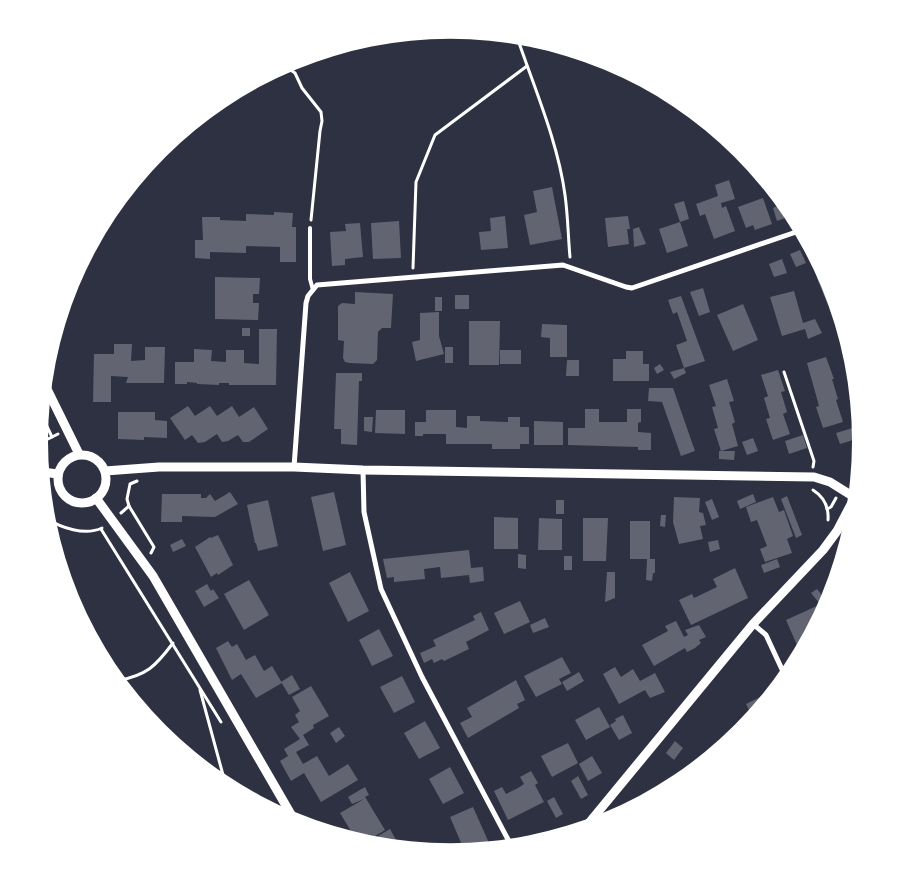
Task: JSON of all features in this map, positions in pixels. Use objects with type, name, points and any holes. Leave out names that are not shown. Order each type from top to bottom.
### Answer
[{"type":"street","points":[[294,467],[306,303],[313,290],[321,284],[563,265],[632,288],[794,233]]},
{"type":"street","points":[[50,396],[79,454]]},
{"type":"street","points":[[79,454],[95,458],[105,471],[105,486],[96,498],[89,502],[72,502],[60,491],[57,483],[60,467],[65,461],[79,454]]},
{"type":"street","points":[[105,471],[160,467],[294,467],[364,470],[812,478],[830,482],[849,497]]},
{"type":"street","points":[[364,470],[364,512],[380,589],[422,677],[508,840]]},
{"type":"street","points":[[49,473],[58,474]]},
{"type":"street","points":[[96,498],[144,563],[289,811]]},
{"type":"street","points":[[593,818],[753,624],[823,550],[847,513]]},
{"type":"street","points":[[753,624],[766,635],[782,669]]},
{"type":"lane","points":[[310,228],[310,279],[313,290]]},
{"type":"path","points":[[520,45],[546,118],[560,169],[565,195],[572,267]]},
{"type":"path","points":[[413,278],[416,182],[435,135],[527,66]]},
{"type":"path","points":[[292,71],[295,73],[302,88],[321,112],[322,121],[310,228]]},
{"type":"path","points":[[784,372],[814,461],[812,478]]},
{"type":"path","points":[[48,440],[68,429]]},
{"type":"path","points":[[48,430],[52,437]]},
{"type":"path","points":[[141,480],[130,484],[127,499],[129,506],[154,547],[144,563]]},
{"type":"path","points":[[807,487],[820,494],[826,502],[829,508],[827,527]]},
{"type":"path","points":[[56,524],[88,531],[101,529],[129,506]]},
{"type":"path","points":[[101,529],[199,686],[222,773]]},
{"type":"path","points":[[126,679],[143,675],[161,658],[173,643]]},
{"type":"building","points":[[729,180],[735,199],[721,203],[722,208],[726,206],[735,231],[714,239],[705,214],[700,216],[696,204],[718,196],[715,185]]},
{"type":"building","points":[[552,187],[562,239],[530,245],[524,215],[537,212],[533,191]]},
{"type":"building","points":[[763,198],[772,224],[755,230],[753,225],[746,228],[738,207]]},
{"type":"building","points":[[684,201],[689,219],[680,222],[674,204]]},
{"type":"building","points":[[777,206],[785,218],[777,221],[773,208]]},
{"type":"building","points":[[274,212],[293,213],[292,227],[296,227],[296,262],[280,262],[280,247],[246,246],[246,253],[210,252],[210,259],[195,258],[195,240],[203,240],[202,217],[220,217],[220,220],[246,221],[246,214],[274,215]]},
{"type":"building","points":[[505,216],[508,248],[481,250],[479,232],[491,231],[490,218]]},
{"type":"building","points":[[628,216],[630,229],[627,229],[629,244],[608,247],[605,218]]},
{"type":"building","points":[[399,221],[401,258],[373,259],[371,223]]},
{"type":"building","points":[[680,222],[688,246],[667,253],[659,229]]},
{"type":"building","points":[[360,223],[363,257],[345,259],[345,265],[332,266],[330,232],[346,231],[345,224]]},
{"type":"building","points":[[639,227],[646,244],[634,247],[633,229]]},
{"type":"building","points":[[800,250],[806,263],[796,267],[790,254]]},
{"type":"building","points":[[782,259],[787,273],[774,277],[769,264]]},
{"type":"building","points":[[215,277],[260,278],[259,294],[253,294],[253,303],[259,303],[258,320],[215,319]]},
{"type":"building","points":[[819,277],[823,287],[836,325],[836,325],[817,278]]},
{"type":"building","points":[[703,288],[710,312],[699,316],[690,292]]},
{"type":"building","points":[[794,291],[803,323],[815,319],[822,333],[808,339],[805,329],[782,336],[770,297]]},
{"type":"building","points":[[355,292],[393,294],[391,328],[382,328],[378,332],[377,360],[373,364],[345,362],[343,358],[344,341],[338,340],[338,306],[342,303],[355,304]]},
{"type":"building","points":[[455,295],[469,295],[469,309],[455,309]]},
{"type":"building","points":[[681,296],[705,361],[684,368],[676,345],[687,341],[677,312],[673,314],[668,300]]},
{"type":"building","points":[[435,297],[442,297],[442,311],[435,311]]},
{"type":"building","points":[[743,304],[758,340],[733,351],[717,315]]},
{"type":"building","points":[[439,312],[439,336],[444,354],[416,361],[412,342],[420,340],[420,313]]},
{"type":"building","points":[[469,321],[500,321],[499,365],[469,365]]},
{"type":"building","points":[[542,324],[567,325],[567,357],[550,357],[550,338],[541,337]]},
{"type":"building","points":[[242,328],[250,328],[250,336],[242,336]]},
{"type":"building","points":[[259,329],[277,329],[276,385],[229,385],[229,383],[219,383],[219,385],[187,382],[187,384],[175,384],[175,362],[194,362],[194,349],[212,350],[211,361],[226,362],[226,350],[244,350],[244,363],[259,364]]},
{"type":"building","points":[[114,344],[132,344],[131,361],[145,360],[145,347],[165,347],[164,383],[126,383],[128,377],[111,376],[111,402],[93,402],[94,354],[114,354]]},
{"type":"building","points":[[445,347],[453,347],[453,363],[445,363]]},
{"type":"building","points":[[500,350],[521,350],[521,364],[500,364]]},
{"type":"building","points":[[626,351],[643,351],[643,364],[649,364],[649,381],[613,381],[613,359],[626,359]]},
{"type":"building","points":[[826,357],[834,379],[832,379],[838,399],[836,400],[843,422],[823,428],[816,407],[819,406],[807,363]]},
{"type":"building","points":[[567,360],[579,360],[579,376],[566,376]]},
{"type":"building","points":[[660,364],[664,370],[657,374],[654,368]]},
{"type":"building","points":[[684,368],[686,373],[674,379],[670,372]]},
{"type":"building","points":[[778,370],[785,391],[781,392],[787,412],[783,414],[790,434],[773,440],[766,419],[770,418],[764,398],[768,396],[761,375]]},
{"type":"building","points":[[336,373],[362,373],[362,381],[359,381],[357,445],[341,444],[341,429],[334,429]]},
{"type":"building","points":[[727,379],[734,401],[729,402],[735,422],[732,424],[738,446],[721,451],[714,429],[718,428],[712,407],[716,406],[709,385]]},
{"type":"building","points":[[649,388],[673,388],[695,451],[681,456],[662,402],[648,401]]},
{"type":"building","points":[[188,406],[195,416],[210,406],[217,416],[232,406],[239,417],[254,407],[268,429],[249,442],[243,442],[238,435],[222,442],[217,434],[205,442],[198,443],[192,435],[185,440],[170,418]]},
{"type":"building","points":[[585,409],[599,409],[599,422],[627,422],[627,409],[641,409],[641,422],[638,423],[638,432],[651,433],[651,450],[638,450],[638,447],[568,445],[568,428],[585,428]]},
{"type":"building","points":[[376,410],[405,410],[405,434],[375,433]]},
{"type":"building","points":[[426,410],[456,410],[456,427],[467,428],[467,416],[480,416],[480,421],[508,422],[508,417],[520,417],[520,427],[529,427],[529,444],[520,444],[520,449],[492,449],[492,444],[446,444],[446,434],[415,436],[415,422],[426,422]]},
{"type":"building","points":[[118,412],[155,412],[155,420],[167,421],[167,438],[144,437],[144,440],[118,439]]},
{"type":"building","points":[[364,417],[373,417],[372,432],[364,431]]},
{"type":"building","points":[[534,421],[563,422],[563,445],[534,445]]},
{"type":"building","points":[[852,428],[853,440],[840,444],[836,433]]},
{"type":"building","points":[[803,435],[807,448],[789,454],[785,441]]},
{"type":"building","points":[[753,438],[758,451],[747,455],[742,442]]},
{"type":"building","points":[[719,451],[735,451],[734,460],[719,459]]},
{"type":"building","points":[[230,492],[238,504],[215,517],[182,516],[182,522],[161,522],[162,494],[201,494],[201,498],[206,498],[210,494],[215,501]]},
{"type":"building","points":[[334,492],[346,545],[323,551],[311,497]]},
{"type":"building","points":[[753,494],[756,502],[740,509],[737,501]]},
{"type":"building","points":[[787,496],[802,535],[796,538],[781,499]]},
{"type":"building","points":[[674,497],[700,498],[699,512],[703,513],[706,525],[700,526],[703,539],[679,544],[673,522]]},
{"type":"building","points":[[773,497],[779,512],[784,510],[793,536],[787,539],[792,553],[765,562],[760,549],[767,546],[757,520],[751,522],[746,507]]},
{"type":"building","points":[[712,499],[719,517],[712,520],[705,502]]},
{"type":"building","points":[[268,500],[278,546],[258,551],[247,505]]},
{"type":"building","points":[[556,500],[564,500],[564,514],[556,514]]},
{"type":"building","points":[[661,515],[666,515],[665,527],[660,526]]},
{"type":"building","points":[[494,517],[518,518],[518,549],[494,549]]},
{"type":"building","points":[[539,518],[562,519],[562,550],[538,550]]},
{"type":"building","points":[[583,518],[608,518],[606,561],[583,561]]},
{"type":"building","points":[[630,521],[650,521],[650,559],[655,559],[655,573],[653,573],[652,581],[646,580],[647,559],[630,559]]},
{"type":"building","points":[[218,535],[233,565],[218,575],[217,573],[211,577],[195,547],[210,537]]},
{"type":"building","points":[[182,539],[186,546],[173,552],[170,545]]},
{"type":"building","points":[[718,540],[720,549],[710,552],[708,542]]},
{"type":"building","points":[[469,550],[471,568],[483,567],[484,581],[470,583],[469,575],[441,578],[440,567],[424,569],[425,579],[394,582],[394,577],[387,578],[383,559]]},
{"type":"building","points":[[518,554],[526,555],[526,569],[518,568]]},
{"type":"building","points":[[564,556],[572,556],[572,570],[564,570]]},
{"type":"building","points":[[777,559],[780,567],[764,573],[761,565]]},
{"type":"building","points":[[735,568],[748,598],[691,625],[679,600],[692,594],[694,598],[717,587],[713,579]]},
{"type":"building","points":[[350,572],[369,611],[348,622],[329,583]]},
{"type":"building","points":[[607,572],[615,572],[615,598],[605,602]]},
{"type":"building","points":[[249,580],[269,615],[244,630],[224,594]]},
{"type":"building","points":[[207,584],[211,591],[213,589],[219,598],[204,607],[195,591]]},
{"type":"building","points":[[817,589],[823,596],[820,603],[811,593]]},
{"type":"building","points":[[520,601],[530,622],[504,634],[494,613]]},
{"type":"building","points":[[819,605],[797,645],[786,620]]},
{"type":"building","points":[[481,612],[489,630],[466,642],[469,649],[444,661],[442,659],[434,663],[432,659],[424,663],[420,653],[436,646],[433,640],[475,620],[473,616]]},
{"type":"building","points":[[545,618],[549,627],[533,633],[530,625]]},
{"type":"building","points":[[676,621],[684,637],[688,635],[685,630],[699,625],[706,637],[699,640],[701,643],[695,648],[687,652],[685,648],[654,666],[642,645],[668,631],[665,626]]},
{"type":"building","points":[[379,629],[393,656],[372,666],[359,640]]},
{"type":"building","points":[[228,641],[232,647],[237,644],[246,660],[255,655],[264,671],[272,666],[282,683],[256,698],[241,674],[232,680],[216,648]]},
{"type":"building","points":[[562,657],[571,673],[559,679],[562,684],[536,697],[524,676]]},
{"type":"building","points":[[615,667],[621,677],[633,669],[640,681],[655,673],[665,692],[650,698],[645,690],[619,704],[603,674]]},
{"type":"building","points":[[579,672],[584,681],[567,691],[562,682]]},
{"type":"building","points":[[292,675],[300,689],[289,695],[281,682]]},
{"type":"building","points":[[402,676],[415,702],[394,713],[380,687]]},
{"type":"building","points":[[516,680],[525,700],[517,704],[519,708],[468,738],[460,723],[472,717],[467,708]]},
{"type":"building","points":[[311,686],[329,716],[313,725],[314,728],[303,735],[309,745],[296,752],[303,764],[317,756],[329,776],[348,764],[358,780],[321,802],[304,773],[291,781],[280,761],[288,756],[284,749],[300,739],[291,727],[299,722],[295,715],[300,711],[292,697]]},
{"type":"building","points":[[762,696],[749,711],[746,704]]},
{"type":"building","points":[[599,707],[610,727],[586,740],[575,720]]},
{"type":"building","points":[[623,715],[632,733],[619,740],[610,725],[616,721],[615,719]]},
{"type":"building","points":[[425,721],[440,748],[419,759],[404,733]]},
{"type":"building","points":[[339,727],[345,736],[336,743],[330,733]]},
{"type":"building","points":[[675,741],[683,748],[674,760],[666,753]]},
{"type":"building","points":[[568,743],[578,763],[552,777],[541,756]]},
{"type":"building","points":[[592,756],[602,773],[588,781],[579,764]]},
{"type":"building","points":[[450,767],[464,793],[443,804],[429,779]]},
{"type":"building","points":[[531,771],[538,783],[535,785],[544,802],[508,820],[494,791],[502,787],[506,794],[518,788],[524,784],[520,777]]},
{"type":"building","points":[[578,776],[588,795],[581,799],[571,781]]},
{"type":"building","points":[[365,787],[369,795],[365,797],[385,830],[373,837],[352,832],[340,813],[364,799],[352,804],[348,797]]},
{"type":"building","points":[[554,797],[563,814],[556,818],[547,801]]},
{"type":"building","points":[[473,807],[489,842],[461,844],[450,817]]},
{"type":"building","points":[[390,829],[396,840],[395,841],[375,838]]}]
